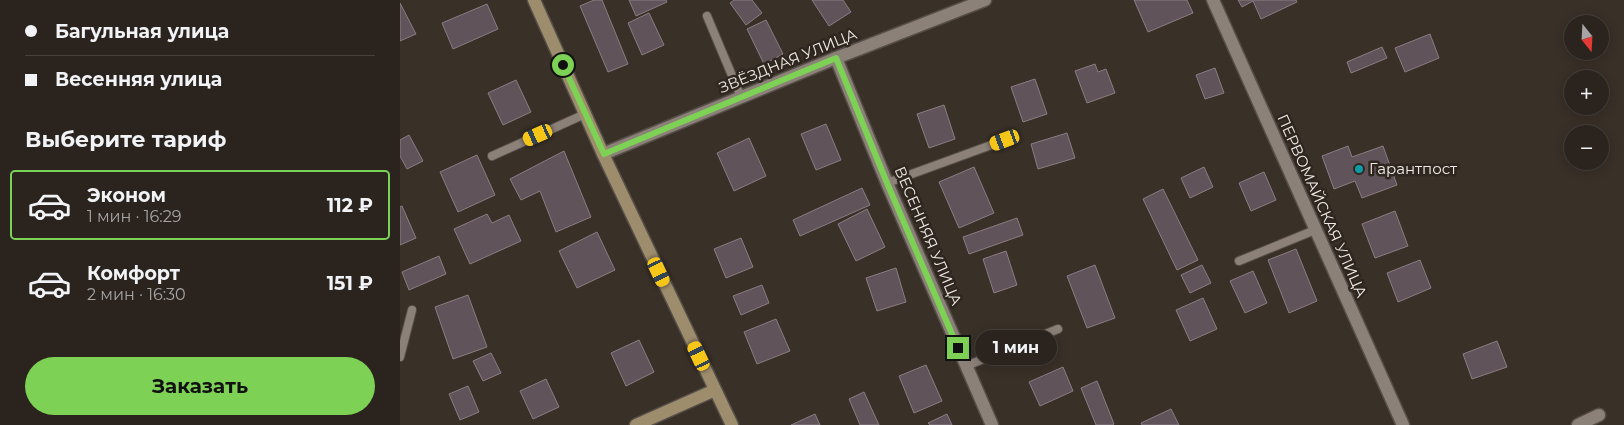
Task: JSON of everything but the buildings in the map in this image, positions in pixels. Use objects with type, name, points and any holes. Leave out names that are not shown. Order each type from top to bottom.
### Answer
[{"type":"street","points":[[534,0],[585,114],[732,425]]},
{"type":"street","name":"ЗВЁЗДНАЯ УЛИЦА","points":[[604,154],[836,58],[985,0]]},
{"type":"street","name":"ПЕРВОМАЙСКАЯ УЛИЦА","points":[[1213,0],[1314,230],[1403,425]]},
{"type":"street","name":"ВЕСЕННЯЯ УЛИЦА","points":[[836,58],[887,183],[992,425]]},
{"type":"street","points":[[636,425],[715,390]]},
{"type":"street","points":[[1578,425],[1599,415]]},
{"type":"lane","points":[[707,16],[741,97]]},
{"type":"lane","points":[[492,156],[585,114]]},
{"type":"lane","points":[[887,183],[1005,140]]},
{"type":"lane","points":[[1239,261],[1314,230]]},
{"type":"lane","points":[[400,357],[412,310]]},
{"type":"lane","points":[[966,366],[1058,329]]},
{"type":"place","name":"Гарантпост","points":[[1359,169]]},
{"type":"route","points":[[563,65],[604,154],[836,58],[958,348]]}]
